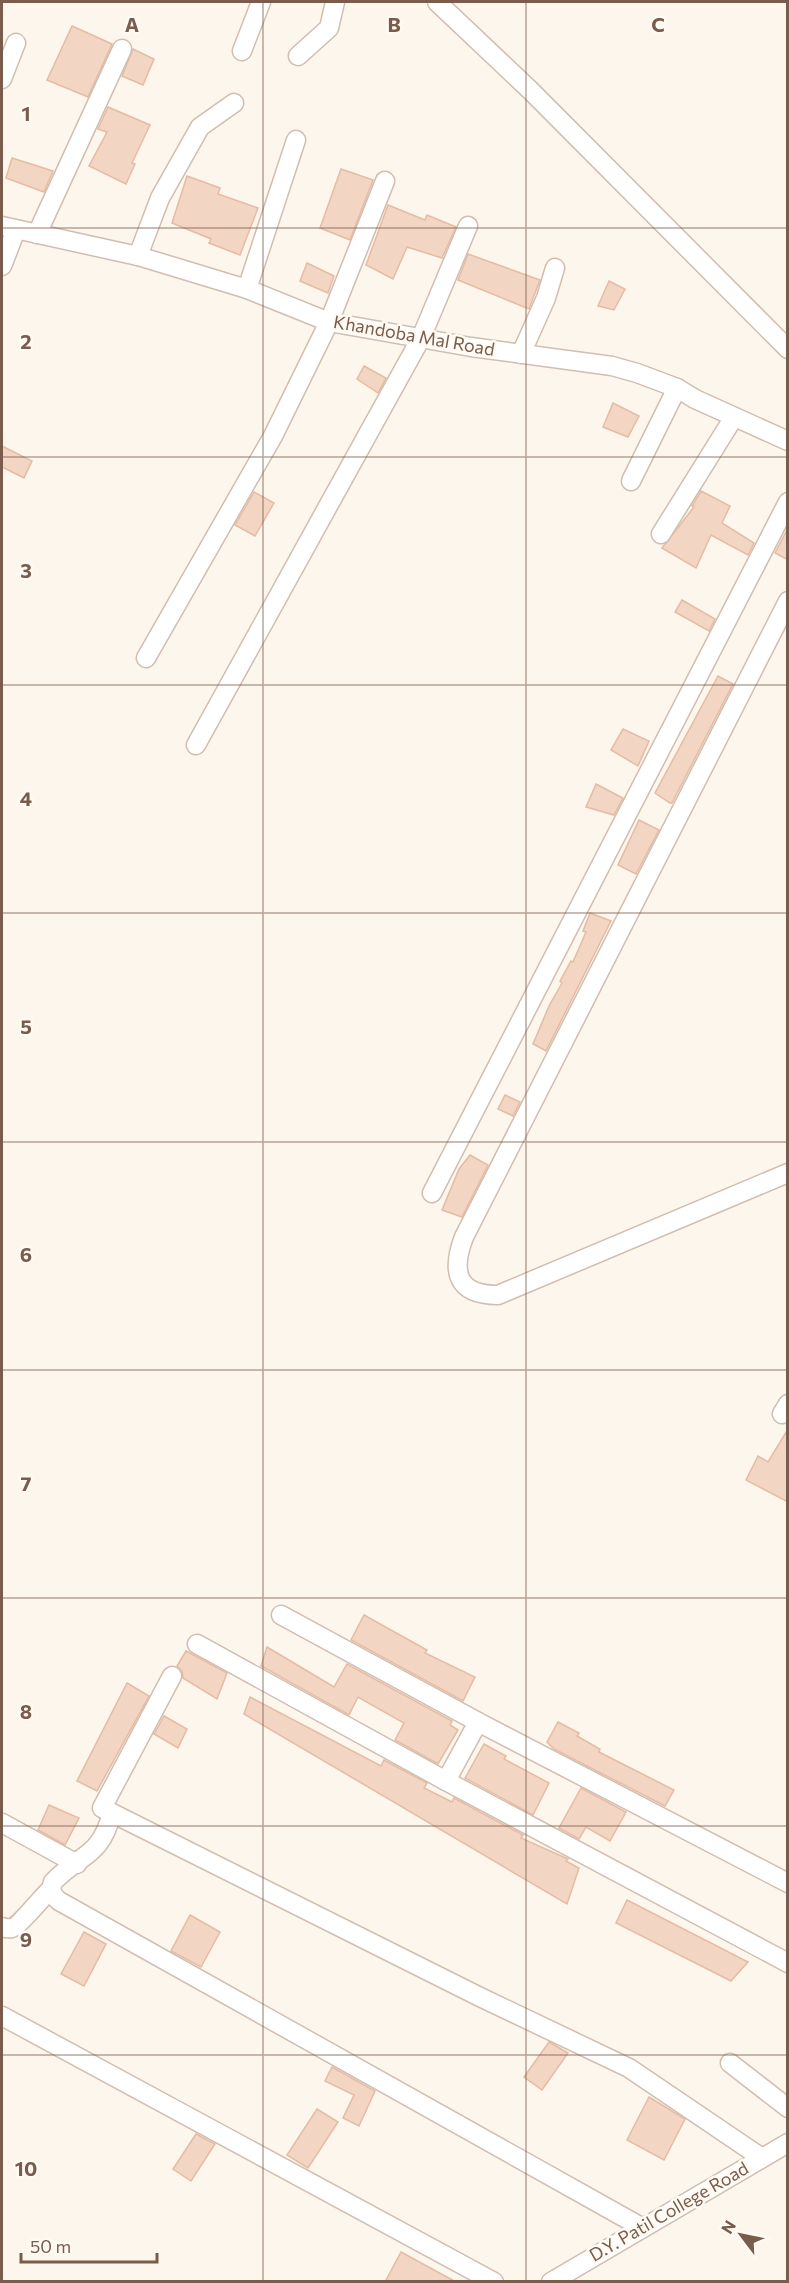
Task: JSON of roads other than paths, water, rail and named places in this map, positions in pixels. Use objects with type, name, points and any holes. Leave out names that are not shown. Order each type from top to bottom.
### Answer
[{"type":"street","points":[[242,51],[261,2]]},
{"type":"street","points":[[298,56],[329,28],[334,2]]},
{"type":"street","points":[[436,2],[530,90],[788,349]]},
{"type":"street","points":[[2,79],[16,43]]},
{"type":"street","points":[[37,234],[122,49]]},
{"type":"street","points":[[138,256],[160,198],[200,127],[234,102]]},
{"type":"street","points":[[247,289],[296,140]]},
{"type":"street","points":[[146,658],[273,436],[329,322],[385,182]]},
{"type":"street","points":[[196,745],[421,338],[468,226]]},
{"type":"street","points":[[2,266],[9,228]]},
{"type":"street","name":"Khandoba Mal Road","points":[[9,228],[138,256],[247,289],[329,322],[521,354],[612,366],[677,387],[734,417],[788,441]]},
{"type":"street","points":[[521,354],[546,298],[555,268]]},
{"type":"street","points":[[631,481],[677,387]]},
{"type":"street","points":[[662,534],[734,417]]},
{"type":"street","points":[[432,1193],[788,502]]},
{"type":"street","points":[[788,601],[464,1237],[457,1256],[456,1273],[468,1288],[483,1295],[498,1295],[788,1173]]},
{"type":"street","points":[[281,1615],[478,1722],[788,1883]]},
{"type":"street","points":[[197,1644],[446,1781],[788,1963]]},
{"type":"street","points":[[172,1676],[102,1808],[480,1997],[629,2068],[762,2158]]},
{"type":"street","points":[[446,1781],[478,1722]]},
{"type":"street","points":[[2,1927],[12,1928],[21,1922],[33,1905],[51,1889],[60,1875],[100,1844],[112,1813]]},
{"type":"street","points":[[2,1823],[76,1864]]},
{"type":"street","points":[[51,1889],[53,1897],[59,1901],[643,2228]]},
{"type":"street","points":[[2,2016],[494,2282]]},
{"type":"street","points":[[730,2062],[788,2108]]},
{"type":"street","name":"D.Y. Patil College Road","points":[[551,2282],[788,2143]]}]
